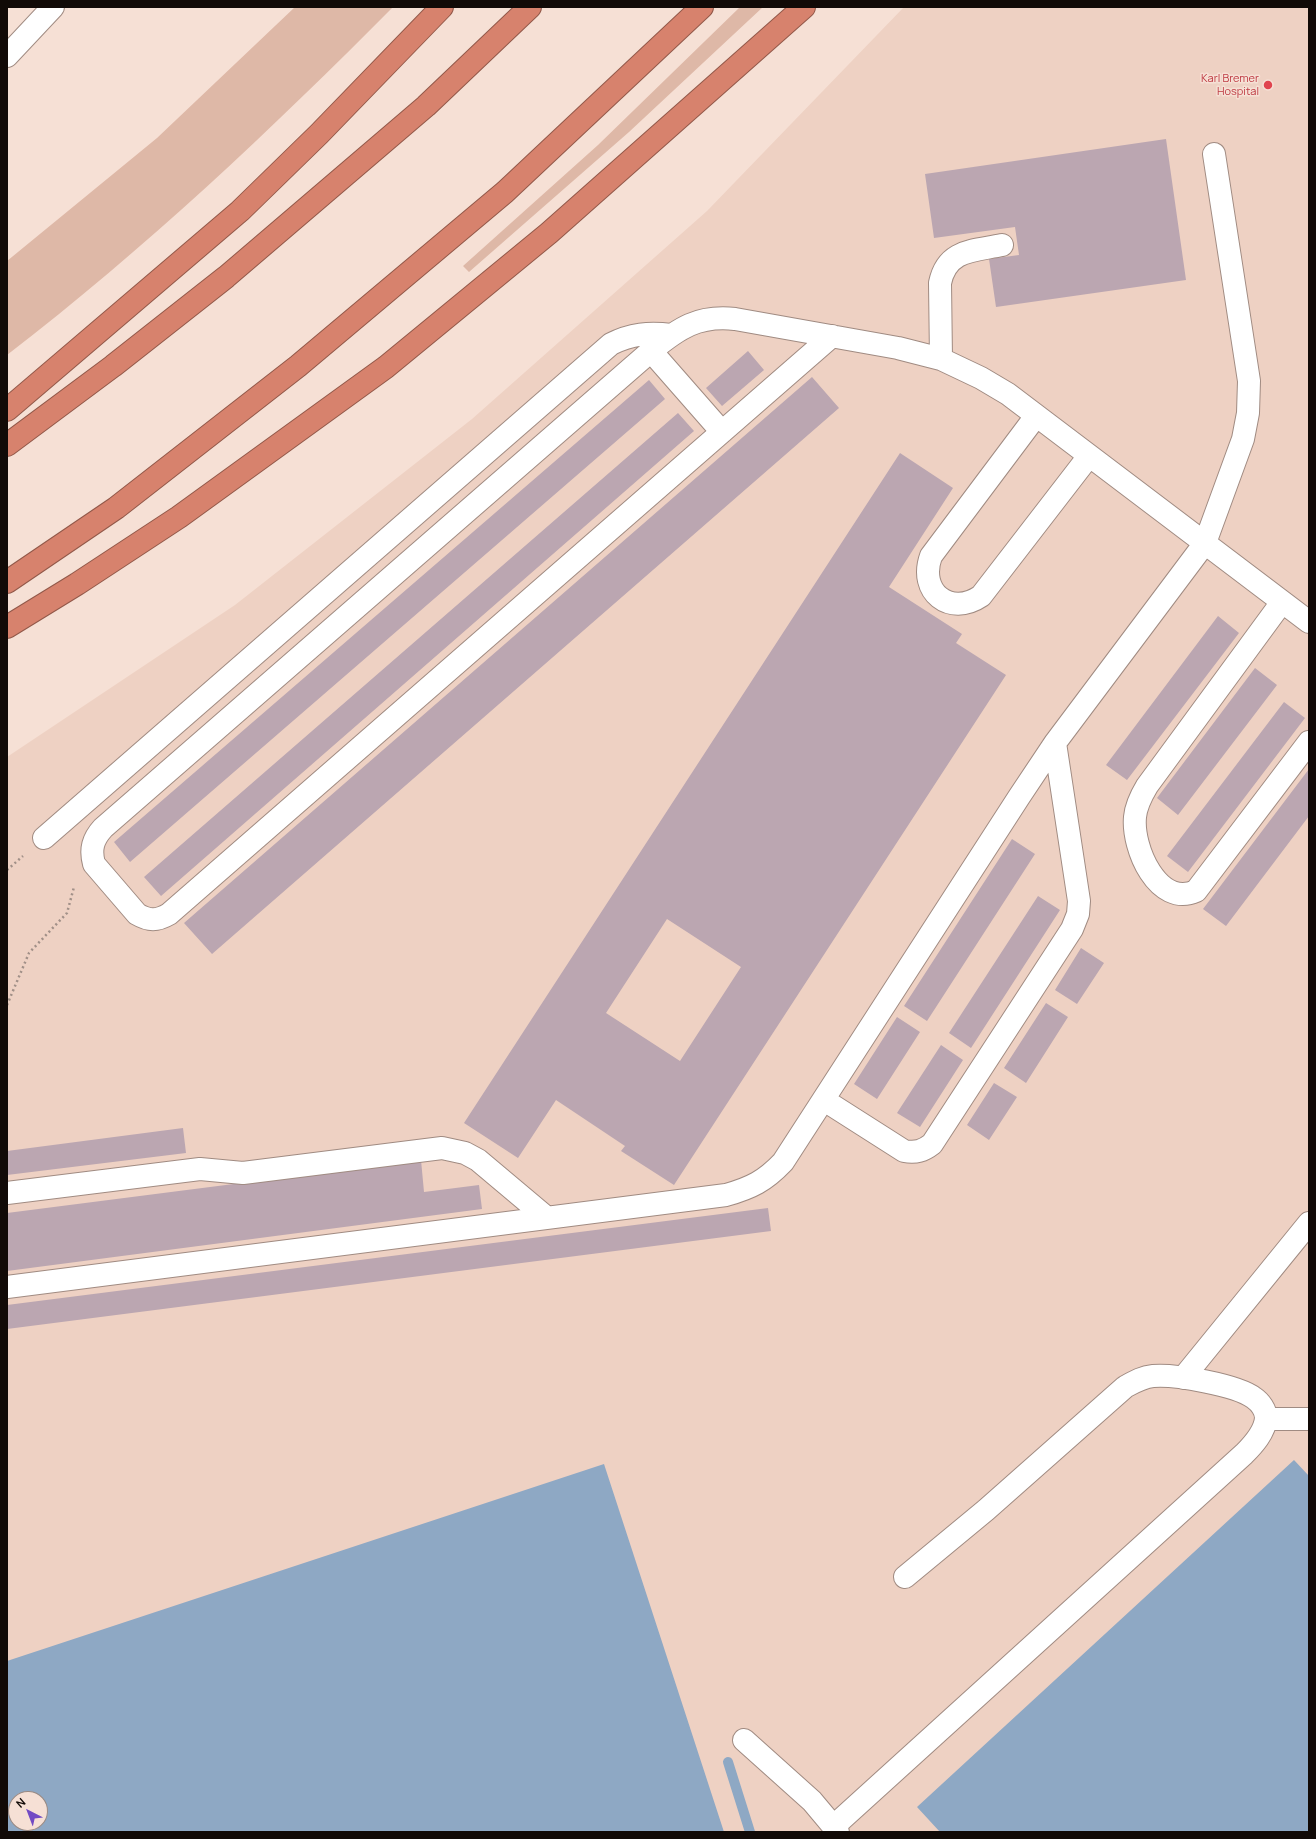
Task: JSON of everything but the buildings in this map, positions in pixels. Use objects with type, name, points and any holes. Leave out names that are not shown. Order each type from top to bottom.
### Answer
[{"type":"highway","points":[[7,410],[240,211],[319,134],[442,7]]},
{"type":"highway","points":[[7,445],[113,366],[226,276],[426,106],[530,7]]},
{"type":"highway","points":[[7,582],[116,508],[298,366],[505,192],[702,7]]},
{"type":"highway","points":[[7,627],[77,584],[179,517],[386,367],[549,233],[804,7]]},
{"type":"street","points":[[7,56],[54,7]]},
{"type":"street","points":[[7,1287],[726,1196],[758,1184],[772,1174],[783,1162],[824,1100],[1015,803],[1056,743],[1205,543],[1243,439],[1249,397],[1249,381],[1214,154]]},
{"type":"street","points":[[941,359],[940,283],[942,272],[948,263],[956,256],[1002,245]]},
{"type":"street","points":[[832,336],[169,914],[154,920],[145,919],[137,914],[94,864],[91,854],[92,844],[96,835],[103,828],[651,351],[671,335],[687,325],[705,319],[720,318],[832,336],[898,348],[941,359],[981,378],[1008,394],[1309,622]]},
{"type":"street","points":[[44,838],[610,344],[635,335],[653,333],[671,335]]},
{"type":"street","points":[[651,351],[722,432]]},
{"type":"street","points":[[1036,416],[931,556],[927,567],[928,579],[931,589],[939,598],[949,603],[960,604],[972,602],[981,596],[1089,456]]},
{"type":"street","points":[[1282,602],[1151,780],[1139,800],[1135,816],[1135,832],[1142,856],[1154,878],[1165,888],[1179,895],[1188,895],[1196,891],[1309,742]]},
{"type":"street","points":[[824,1100],[904,1151],[914,1153],[924,1150],[932,1144],[1072,928],[1078,914],[1079,901],[1056,743]]},
{"type":"street","points":[[7,1194],[200,1169],[243,1173],[442,1148],[465,1153],[478,1160],[547,1218]]},
{"type":"street","points":[[1183,1378],[1309,1223]]},
{"type":"street","points":[[744,1740],[808,1796],[836,1829],[1244,1454],[1256,1441],[1266,1419],[1261,1405],[1247,1394],[1183,1378],[1151,1376],[1138,1380],[1125,1387],[986,1510],[905,1577]]},
{"type":"street","points":[[1266,1419],[1309,1419]]},
{"type":"path","points":[[7,1005],[29,953],[67,913],[77,878],[94,864]]},
{"type":"shaded area","points":[[295,7],[393,7],[254,143],[158,231],[58,315],[7,355],[7,261],[157,138]]},
{"type":"shaded area","points":[[740,7],[763,7],[629,132],[469,272],[463,266],[598,145]]},
{"type":"shaded area","points":[[904,7],[1309,7],[1309,1832],[7,1832],[7,757],[235,605],[472,419],[707,211]]},
{"type":"water","points":[[1294,1460],[1309,1476],[1309,1832],[940,1832],[917,1807]]},
{"type":"water","points":[[604,1464],[724,1832],[7,1832],[7,1661]]},
{"type":"waterway","points":[[728,1762],[750,1832]]},
{"type":"place","name":"Karl Bremer Hospital","points":[[1268,85]]}]
